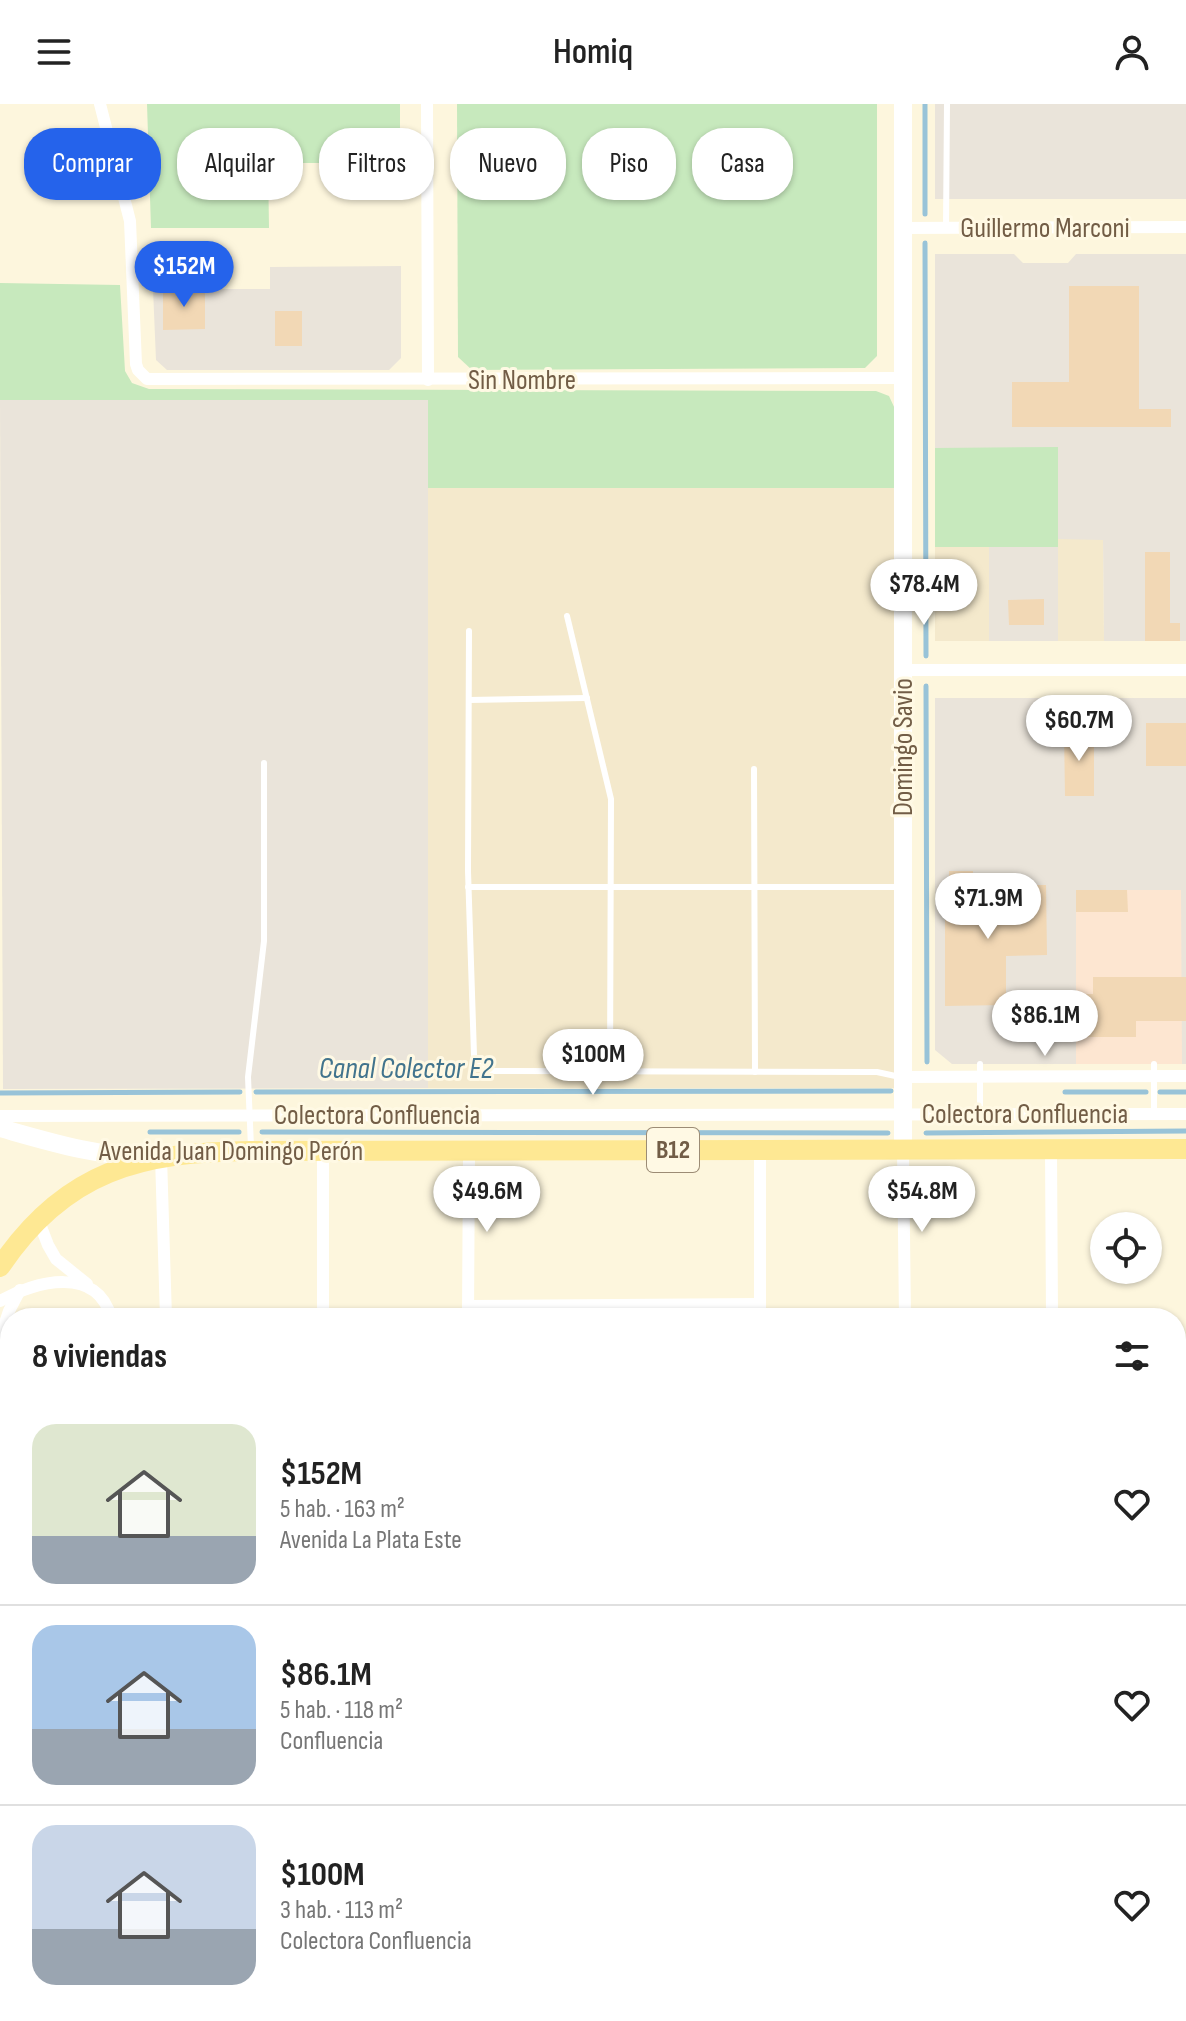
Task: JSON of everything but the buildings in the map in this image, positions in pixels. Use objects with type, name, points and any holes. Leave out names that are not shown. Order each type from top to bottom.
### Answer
[{"type":"main road","name":"Avenida Juan Domingo Perón","points":[[161,1157],[251,1151],[1186,1149]]},
{"type":"main road","name":"B12","points":[[0,1267],[38,1219],[74,1190],[129,1164],[161,1157]]},
{"type":"street","name":"Sin Nombre","points":[[100,104],[130,221],[135,357],[142,376],[153,380],[903,378]]},
{"type":"street","points":[[427,104],[428,380]]},
{"type":"street","name":"Domingo Savio","points":[[903,104],[903,1149]]},
{"type":"street","name":"Guillermo Marconi","points":[[903,228],[1186,227]]},
{"type":"street","points":[[903,670],[1186,670]]},
{"type":"street","points":[[903,1077],[980,1070],[1154,1070],[1186,1076]]},
{"type":"street","name":"Colectora Confluencia","points":[[0,1116],[1186,1114]]},
{"type":"street","name":"Avenida Juan Domingo Perón","points":[[0,1128],[106,1155],[161,1157]]},
{"type":"street","points":[[903,1149],[905,1308]]},
{"type":"street","points":[[1051,1149],[1052,1308]]},
{"type":"street","points":[[468,1308],[469,1150]]},
{"type":"street","points":[[760,1150],[760,1308]]},
{"type":"street","points":[[323,1151],[323,1308]]},
{"type":"street","points":[[161,1157],[166,1308]]},
{"type":"street","points":[[38,1219],[56,1259],[90,1286],[107,1308]]},
{"type":"street","points":[[0,1301],[20,1290],[60,1282],[90,1286]]},
{"type":"street","points":[[11,1308],[20,1290]]},
{"type":"lane","points":[[946,228],[947,104]]},
{"type":"lane","points":[[567,616],[610,790],[610,1072]]},
{"type":"lane","points":[[469,631],[468,887],[474,1055],[478,1064],[490,1071],[877,1072],[903,1077]]},
{"type":"lane","points":[[469,700],[587,698]]},
{"type":"lane","points":[[251,1151],[249,1071],[264,941],[264,763]]},
{"type":"lane","points":[[754,769],[755,1072]]},
{"type":"lane","points":[[468,887],[903,887]]},
{"type":"lane","points":[[980,1070],[980,1114]]},
{"type":"lane","points":[[1154,1070],[1154,1114]]},
{"type":"shaded area","points":[[935,104],[1186,104],[1186,199],[935,199]]},
{"type":"shaded area","points":[[935,254],[1014,254],[1023,263],[1068,263],[1076,254],[1186,254],[1186,641],[1104,641],[1103,540],[1058,539],[1057,448],[935,448]]},
{"type":"shaded area","points":[[401,266],[401,358],[389,370],[167,370],[156,360],[153,289],[270,289],[270,267]]},
{"type":"shaded area","points":[[0,400],[428,400],[428,1088],[3,1089]]},
{"type":"shaded area","points":[[428,488],[896,488],[895,1088],[428,1088]]},
{"type":"shaded area","points":[[1058,539],[1103,539],[1104,641],[1058,641]]},
{"type":"shaded area","points":[[935,547],[989,547],[989,641],[935,641]]},
{"type":"shaded area","points":[[989,547],[1058,547],[1058,641],[989,641]]},
{"type":"shaded area","points":[[935,698],[1186,698],[1186,1064],[1182,1064],[1181,890],[1076,890],[1076,1064],[952,1064],[935,1050]]},
{"type":"shaded area","points":[[1076,890],[1182,890],[1182,1064],[1076,1064]]},
{"type":"green space","points":[[147,104],[400,104],[400,128],[319,128],[319,163],[303,163],[303,128],[177,128],[177,200],[269,200],[269,228],[151,228],[150,200],[161,200],[161,128],[148,128]]},
{"type":"green space","points":[[457,104],[877,104],[877,356],[865,368],[472,370],[458,357],[457,200],[566,200],[566,128],[457,128]]},
{"type":"green space","points":[[0,283],[120,285],[125,371],[132,383],[149,389],[876,391],[889,396],[895,409],[896,488],[428,488],[428,400],[0,400]]},
{"type":"green space","points":[[1058,447],[1058,547],[935,547],[935,448]]},
{"type":"waterway","points":[[925,104],[925,214]]},
{"type":"waterway","points":[[925,243],[926,656]]},
{"type":"waterway","points":[[926,686],[927,1062]]},
{"type":"waterway","name":"Canal Colector E2","points":[[256,1092],[891,1091]]},
{"type":"waterway","name":"Canal Colector E2","points":[[0,1093],[240,1092]]},
{"type":"waterway","name":"Canal Colector E2","points":[[1065,1092],[1146,1092]]},
{"type":"waterway","name":"Canal Colector E2","points":[[1160,1092],[1186,1092]]},
{"type":"waterway","points":[[926,1133],[1186,1131]]},
{"type":"waterway","points":[[150,1132],[239,1132]]},
{"type":"waterway","points":[[262,1132],[888,1133]]}]
